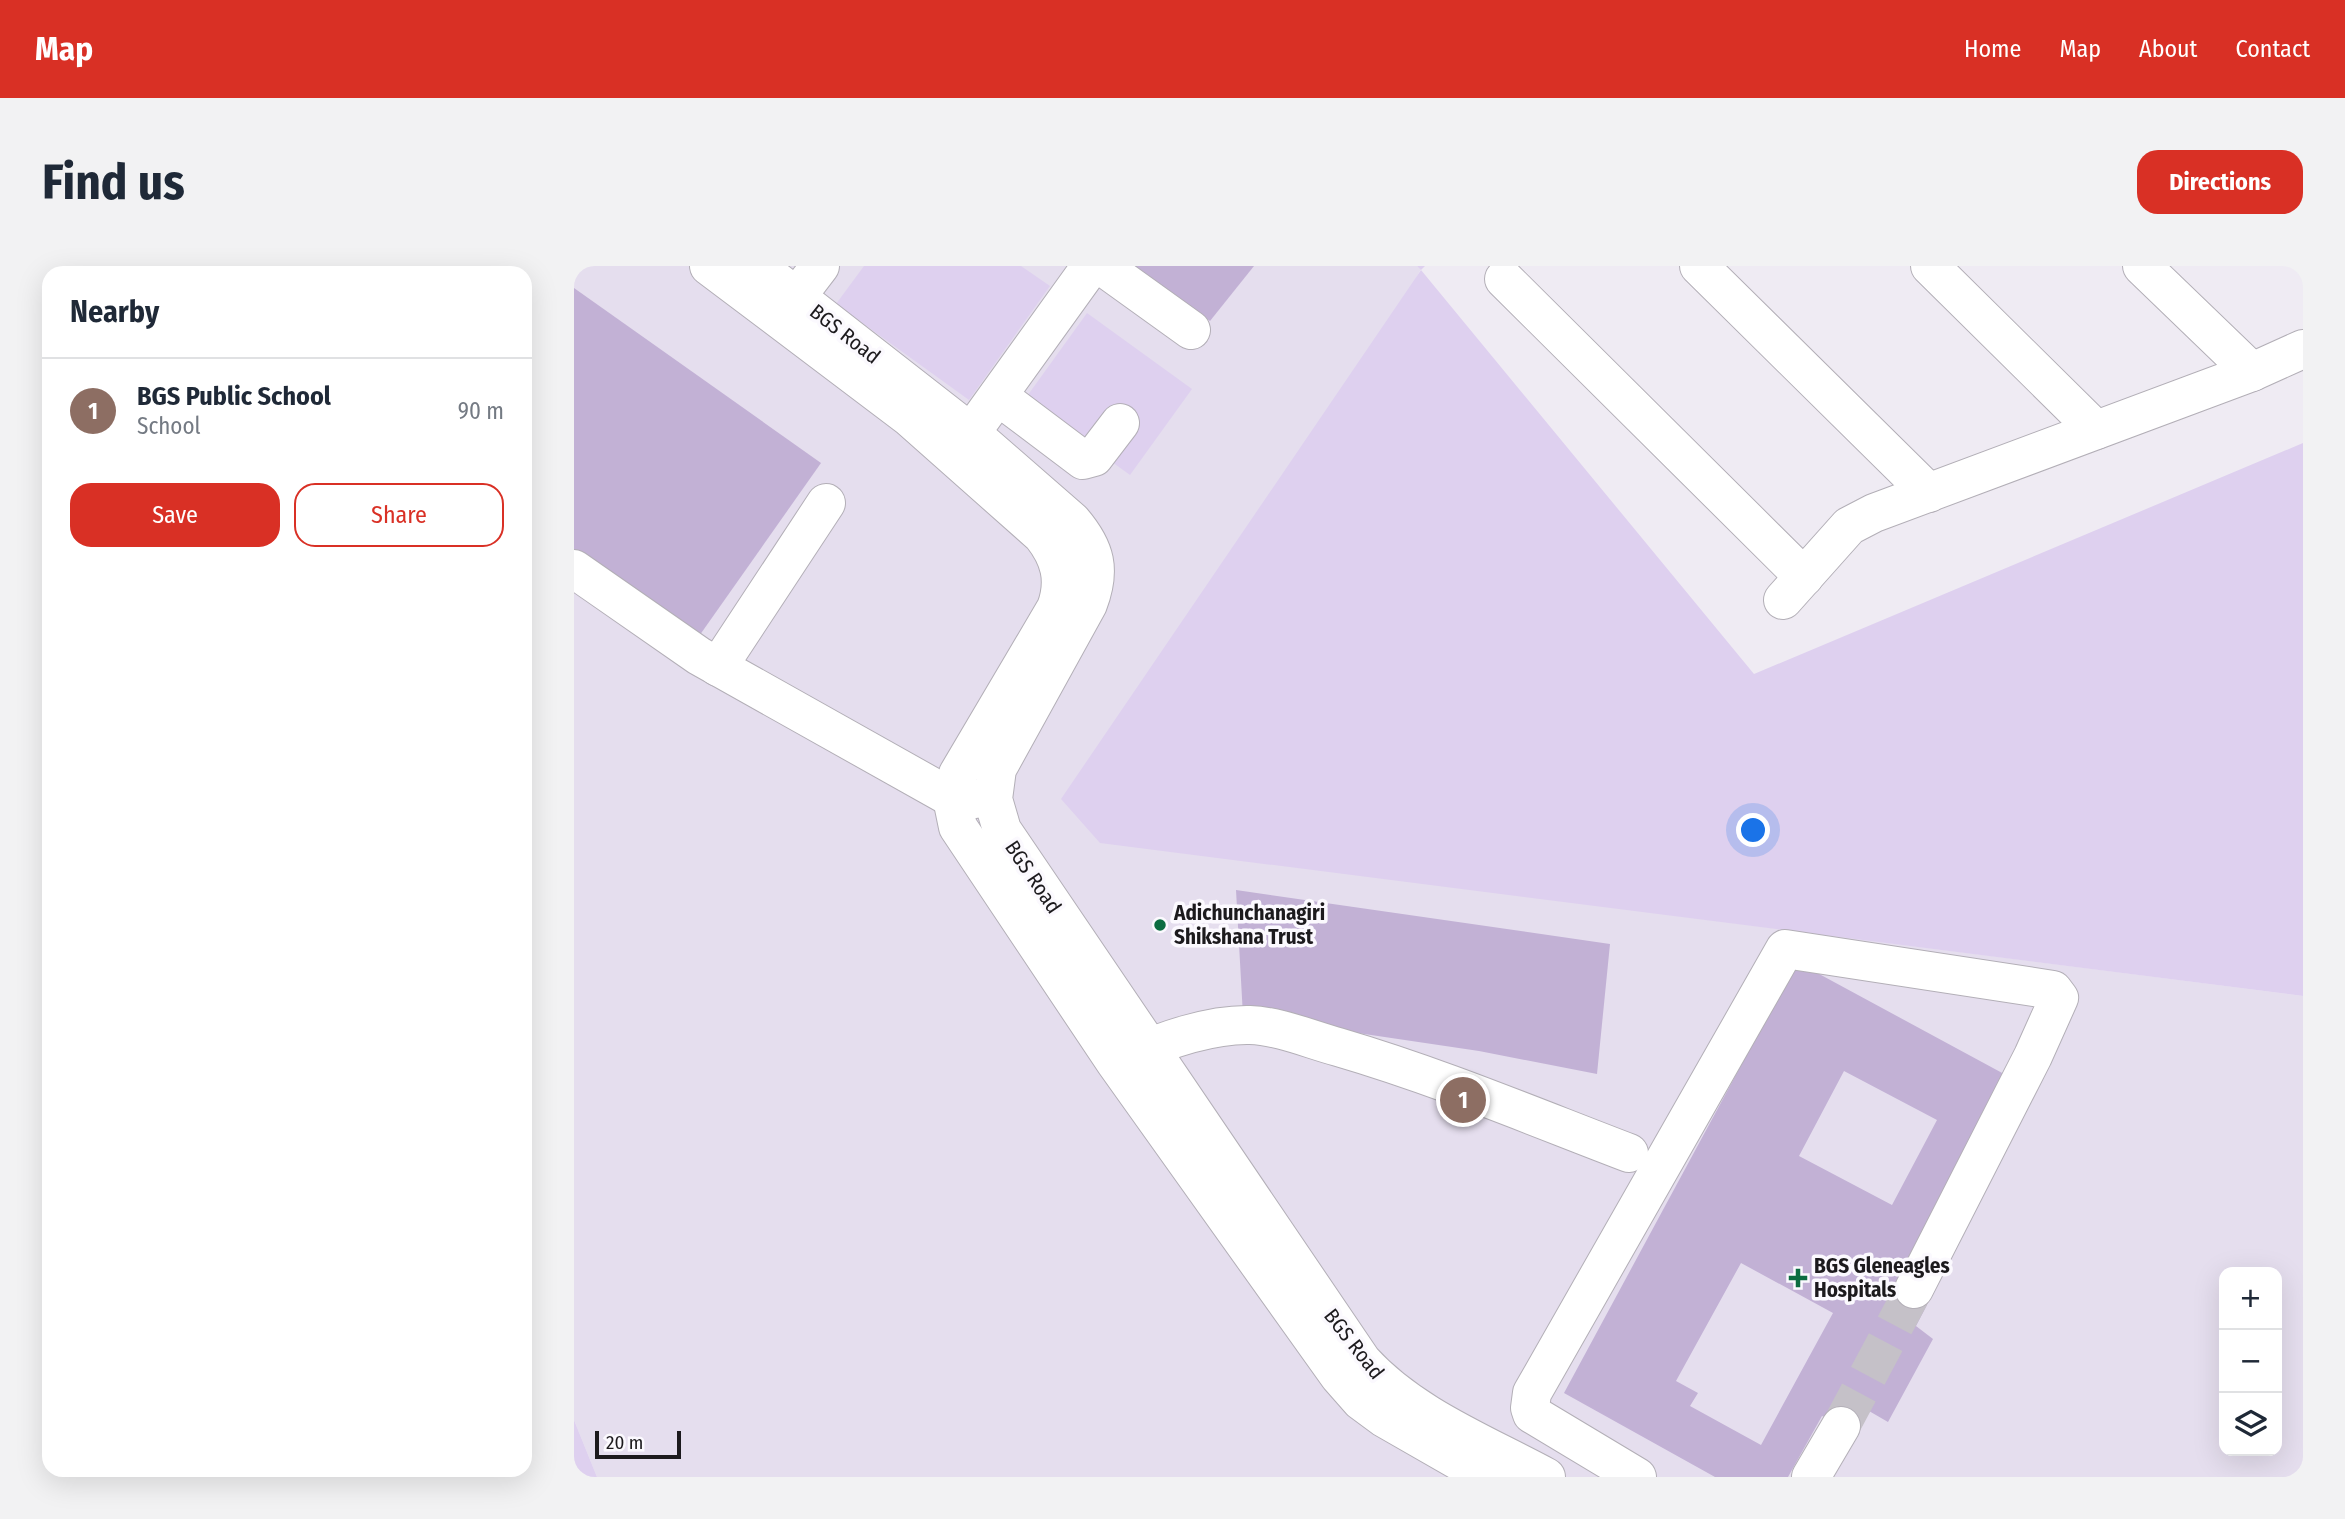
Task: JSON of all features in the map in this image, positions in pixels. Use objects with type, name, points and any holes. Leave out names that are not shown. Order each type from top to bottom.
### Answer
[{"type":"street","name":"BGS Road","points":[[709,266],[788,308],[962,445],[1072,521],[1088,544],[1097,571],[1095,586],[1088,604],[997,769],[993,795],[996,816],[1131,1055],[1339,1376],[1368,1406],[1405,1432],[1440,1463],[1487,1477]]},
{"type":"street","name":"BGS Road","points":[[757,266],[788,308]]},
{"type":"street","points":[[788,308],[820,266]]},
{"type":"street","points":[[962,445],[1091,266]]},
{"type":"street","points":[[1102,266],[1191,330]]},
{"type":"street","points":[[1699,266],[1928,493]]},
{"type":"street","points":[[1930,266],[2096,430]]},
{"type":"street","points":[[2142,266],[2252,372]]},
{"type":"street","points":[[1504,279],[1794,589],[1849,526],[1874,513],[2252,372],[2303,349]]},
{"type":"street","points":[[998,396],[1083,460],[1094,457],[1120,423]]},
{"type":"street","name":"BGS Road","points":[[962,445],[1051,547],[1060,566],[1062,581],[1056,608],[958,774],[952,798],[958,827],[1362,1361],[1412,1405],[1546,1477]]},
{"type":"street","points":[[718,667],[826,503]]},
{"type":"street","points":[[574,569],[699,656],[952,798],[977,799],[993,795]]},
{"type":"street","points":[[1637,1477],[1532,1413],[1532,1393],[1785,949],[2053,990],[2059,998],[2033,1056],[1914,1289]]},
{"type":"street","points":[[1131,1055],[1226,1026],[1272,1028],[1402,1066],[1629,1153]]},
{"type":"street","points":[[1811,1477],[1842,1426]]},
{"type":"shaded area","name":"Adichunchanagiri Shikshana Trust","points":[[574,266],[1417,266],[1421,269],[1100,842],[2303,996],[2303,1477],[597,1477],[574,1420]]},
{"type":"shaded area","points":[[864,266],[1021,266],[1050,286],[969,400],[836,304]]},
{"type":"shaded area","points":[[1421,270],[1754,674],[2303,443],[2303,996],[1100,843],[1061,799]]},
{"type":"shaded area","points":[[1087,313],[1192,389],[1130,475],[1025,399]]},
{"type":"shaded area","points":[[574,1420],[597,1477],[574,1477]]},
{"type":"building","points":[[1134,266],[1254,266],[1210,321]]},
{"type":"building","points":[[574,288],[821,463],[697,639],[574,552]]},
{"type":"building","points":[[1236,890],[1610,944],[1597,1074],[1479,1051],[1243,1016]]},
{"type":"building","points":[[1797,962],[2017,1081],[1897,1285],[1927,1305],[1916,1326],[1933,1339],[1888,1422],[1869,1411],[1856,1431],[1822,1416],[1788,1477],[1715,1477],[1564,1393]],"holes":[[[1844,1071],[1937,1120],[1892,1205],[1799,1156]],[[1741,1263],[1833,1313],[1761,1445],[1690,1406],[1698,1393],[1676,1381]]]},
{"type":"tunnel","points":[[1841,1426],[1914,1289]]},
{"type":"place","name":"Adichunchanagiri Shikshana Trust","points":[[1160,925]]},
{"type":"place","name":"BGS Public School","points":[[1463,1100]]},
{"type":"place","name":"BGS Gleneagles Hospitals","points":[[1798,1278]]}]
